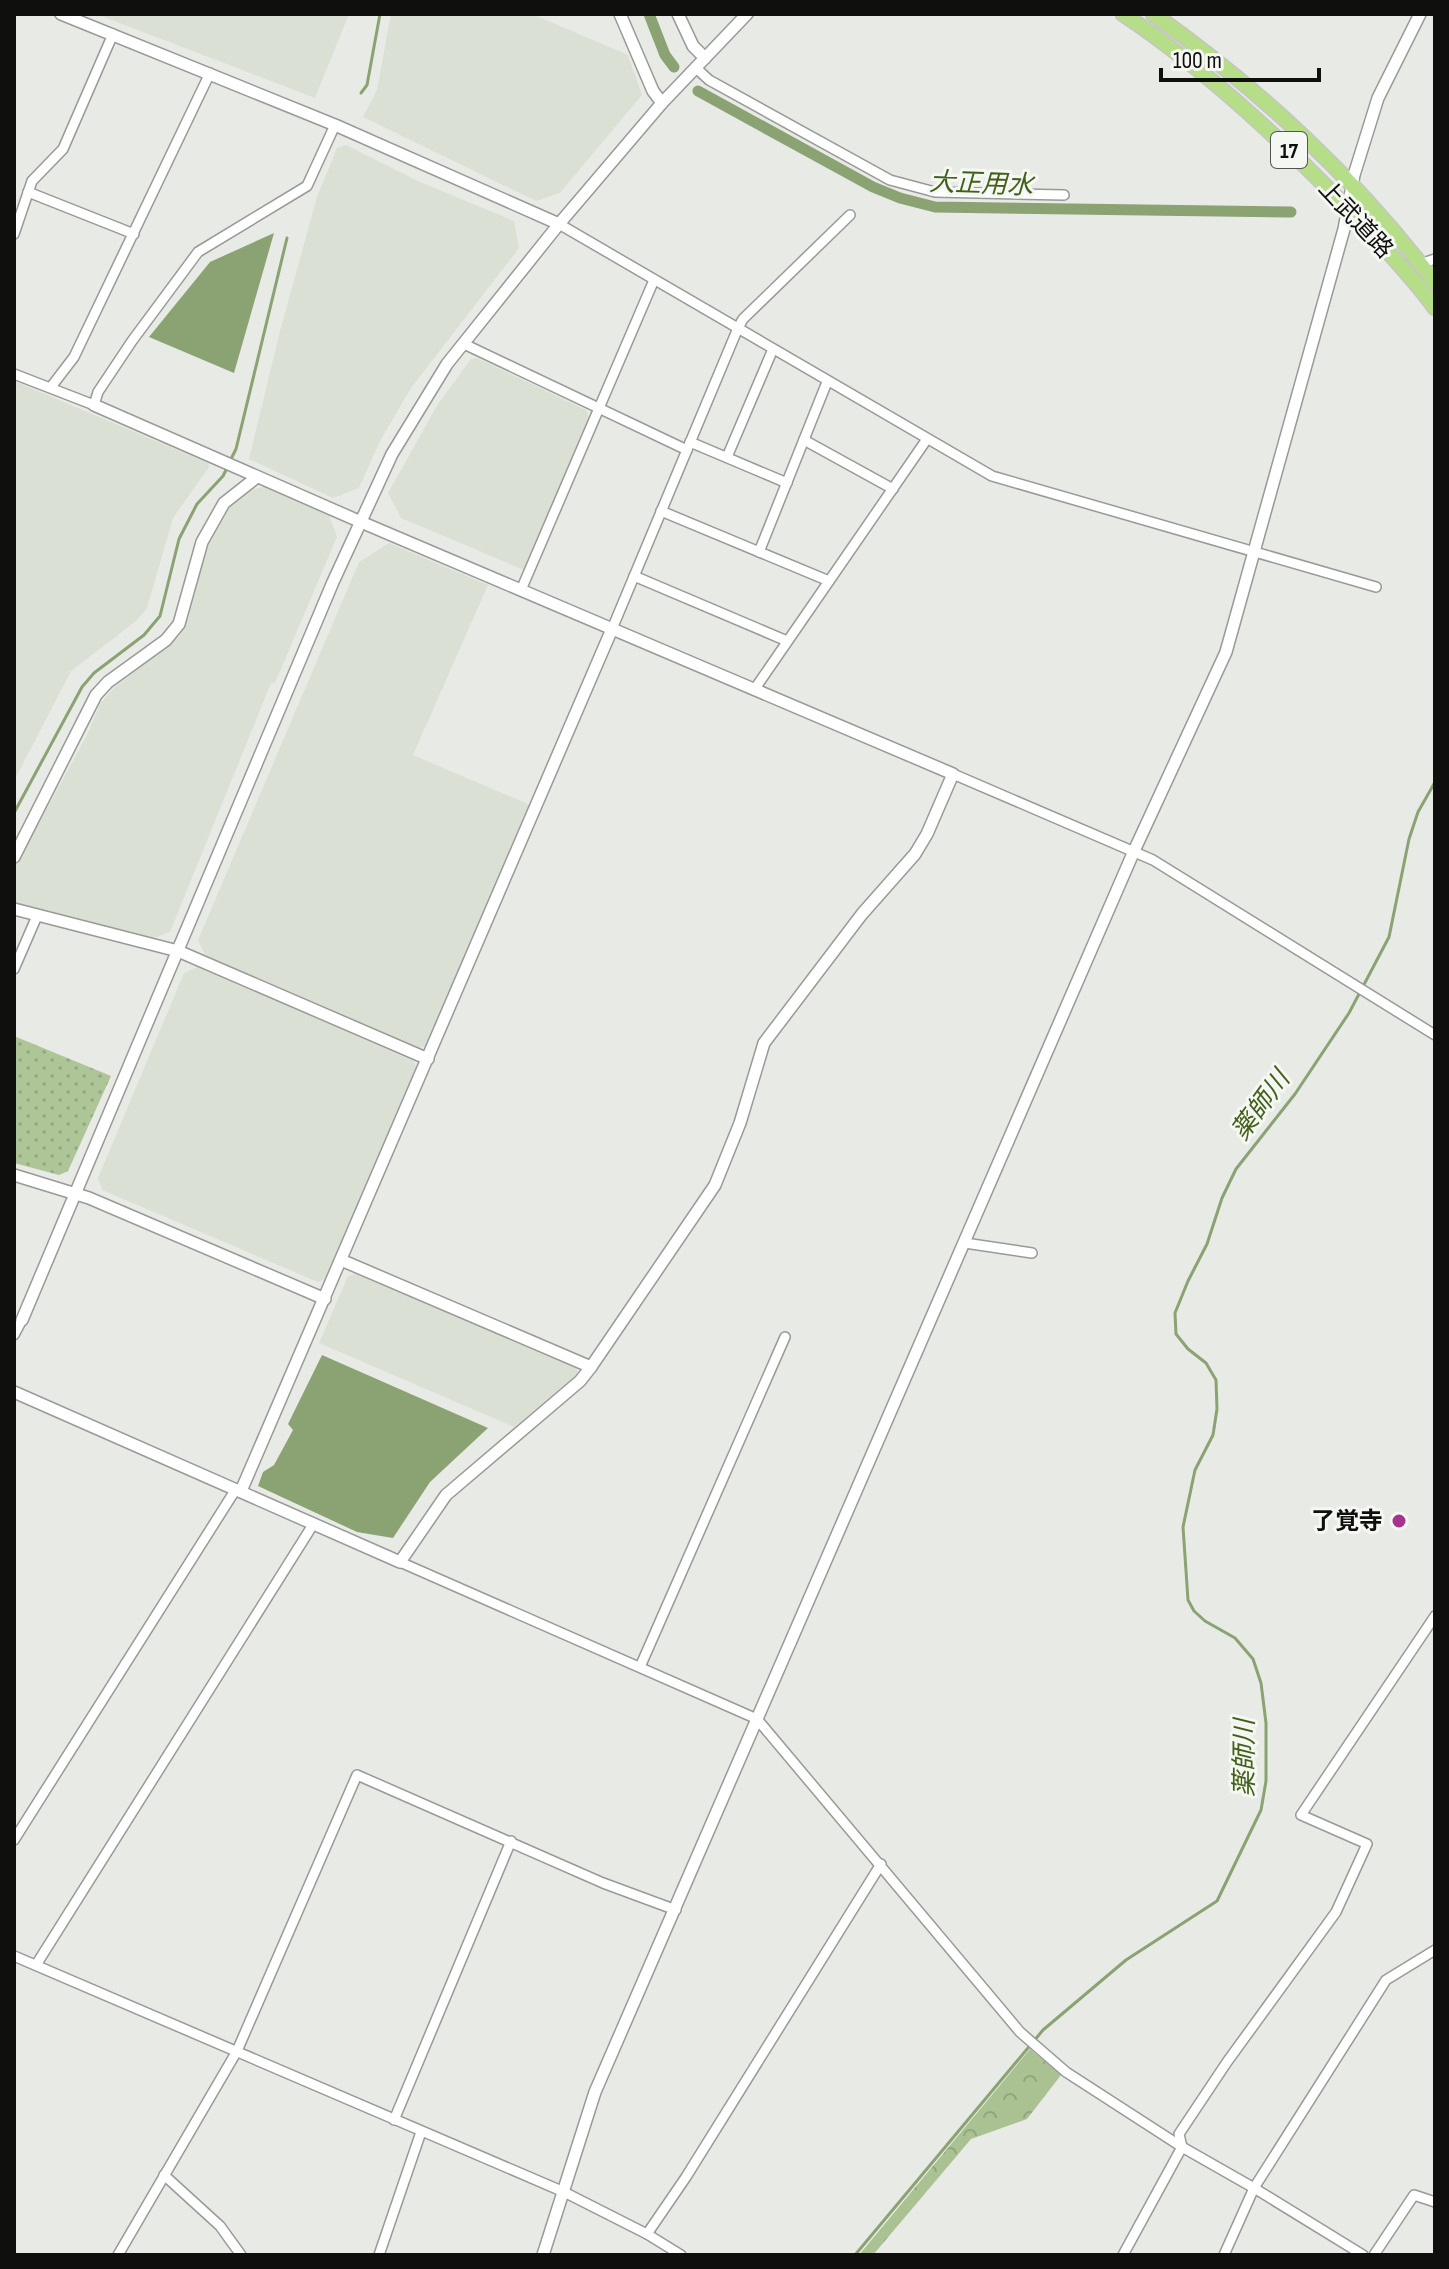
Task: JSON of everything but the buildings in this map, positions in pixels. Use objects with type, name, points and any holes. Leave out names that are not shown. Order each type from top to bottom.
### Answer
[{"type":"highway","name":"上武道路","points":[[1123,14],[1230,95],[1349,210],[1435,308]]},
{"type":"highway","name":"上武道路","points":[[1153,14],[1234,75],[1300,135],[1428,262],[1435,283]]},
{"type":"street","points":[[61,14],[335,125],[559,224],[992,476],[1376,587]]},
{"type":"street","points":[[620,14],[653,91],[662,103]]},
{"type":"street","points":[[678,14],[693,46],[705,58]]},
{"type":"street","points":[[14,1335],[333,582],[392,454],[447,364],[559,224],[662,103],[747,14]]},
{"type":"street","points":[[543,2255],[595,2092],[1134,851],[1226,652],[1378,98],[1420,14]]},
{"type":"street","points":[[14,234],[32,181],[63,149],[113,34]]},
{"type":"street","points":[[696,68],[709,80],[890,180],[935,192],[1064,195]]},
{"type":"street","points":[[51,387],[74,357],[210,73]]},
{"type":"street","points":[[94,405],[98,392],[132,341],[198,252],[307,186],[335,125]]},
{"type":"street","points":[[28,192],[134,234]]},
{"type":"street","points":[[14,1840],[239,1490],[325,1299],[738,328],[743,319],[850,215]]},
{"type":"street","points":[[521,590],[654,280]]},
{"type":"street","points":[[464,344],[599,408],[787,483]]},
{"type":"street","points":[[727,457],[773,349]]},
{"type":"street","points":[[14,374],[94,405],[1134,851],[1249,917],[1435,1035]]},
{"type":"street","points":[[759,552],[827,382]]},
{"type":"street","points":[[754,690],[927,439]]},
{"type":"street","points":[[804,440],[893,489]]},
{"type":"street","points":[[14,857],[96,695],[108,682],[166,640],[179,624],[202,542],[224,503],[257,477]]},
{"type":"street","points":[[661,511],[829,581]]},
{"type":"street","points":[[634,576],[787,641]]},
{"type":"street","points":[[400,1562],[446,1495],[580,1381],[591,1367],[715,1185],[740,1123],[764,1043],[862,914],[915,854],[953,774]]},
{"type":"street","points":[[14,909],[178,951],[428,1059]]},
{"type":"street","points":[[14,969],[37,916]]},
{"type":"street","points":[[14,1175],[76,1193],[325,1299]]},
{"type":"street","points":[[965,1243],[1032,1253]]},
{"type":"street","points":[[341,1260],[591,1367]]},
{"type":"street","points":[[640,1667],[785,1337]]},
{"type":"street","points":[[14,1392],[757,1719],[1020,2032],[1066,2072],[1182,2147],[1363,2255]]},
{"type":"street","points":[[36,1965],[314,1523]]},
{"type":"street","points":[[1123,2255],[1182,2147],[1179,2134],[1336,1912],[1367,1844],[1301,1815],[1435,1616]]},
{"type":"street","points":[[118,2255],[237,2051],[357,1775],[603,1883],[676,1910]]},
{"type":"street","points":[[394,2120],[511,1841]]},
{"type":"street","points":[[647,2234],[686,2177],[881,1864]]},
{"type":"street","points":[[1224,2255],[1254,2188],[1386,1980],[1435,1950]]},
{"type":"street","points":[[14,1956],[564,2192],[681,2255]]},
{"type":"street","points":[[379,2255],[421,2132]]},
{"type":"street","points":[[164,2175],[220,2226],[241,2255]]},
{"type":"street","points":[[1374,2255],[1414,2195],[1435,2202]]},
{"type":"shaded area","points":[[96,14],[349,14],[315,98]]},
{"type":"shaded area","points":[[391,14],[532,14],[628,55],[642,95],[560,193],[536,201],[363,117],[377,90]]},
{"type":"shaded area","points":[[346,145],[418,181],[514,221],[519,248],[411,388],[380,441],[359,488],[333,498],[249,459],[317,197],[337,148]]},
{"type":"shaded area","points":[[274,233],[234,373],[149,337],[210,262]]},
{"type":"shaded area","points":[[477,358],[586,410],[589,417],[524,570],[401,518],[388,493],[438,404],[471,359]]},
{"type":"shaded area","points":[[14,381],[208,463],[209,467],[173,518],[147,608],[136,621],[71,671],[14,781]]},
{"type":"shaded area","points":[[264,487],[329,515],[337,537],[275,683],[271,683],[170,932],[154,938],[14,903],[14,869],[88,733],[100,704],[115,687],[180,636],[188,620],[206,550],[230,507],[254,489]]},
{"type":"shaded area","points":[[389,543],[488,585],[413,755],[530,805],[428,1045],[419,1048],[205,955],[198,940],[359,562]]},
{"type":"shaded area","points":[[199,966],[413,1061],[417,1068],[326,1279],[318,1282],[102,1190],[98,1178],[184,973]]},
{"type":"shaded area","points":[[14,1036],[111,1076],[68,1171],[59,1175],[14,1163]]},
{"type":"shaded area","points":[[355,1274],[576,1366],[578,1374],[514,1427],[319,1343],[348,1276]]},
{"type":"shaded area","points":[[322,1355],[488,1428],[430,1482],[393,1538],[357,1532],[258,1486],[263,1472],[274,1465],[293,1430],[288,1424]]},
{"type":"green space","points":[[1030,2049],[1061,2075],[1027,2119],[971,2139],[873,2255],[859,2255]]},
{"type":"waterway","points":[[361,93],[367,85],[380,14]]},
{"type":"waterway","name":"大正用水","points":[[649,14],[665,55],[674,67]]},
{"type":"waterway","name":"大正用水","points":[[698,91],[873,187],[935,207],[1291,212]]},
{"type":"waterway","points":[[231,459],[287,238]]},
{"type":"waterway","points":[[14,813],[82,687],[94,673],[144,635],[160,616],[179,539],[197,504],[223,476],[228,466]]},
{"type":"waterway","name":"薬師川","points":[[855,2255],[1043,2030],[1126,1960],[1217,1901],[1261,1810],[1266,1781],[1266,1723],[1261,1683],[1253,1659],[1235,1638],[1205,1621],[1188,1600],[1183,1527],[1195,1470],[1213,1435],[1217,1409],[1216,1380],[1206,1363],[1188,1349],[1176,1334],[1175,1313],[1207,1244],[1222,1198],[1236,1169],[1295,1094],[1349,1013],[1389,937],[1409,839],[1418,812],[1435,782]]},
{"type":"place","name":"了覚寺","points":[[1399,1521]]}]
